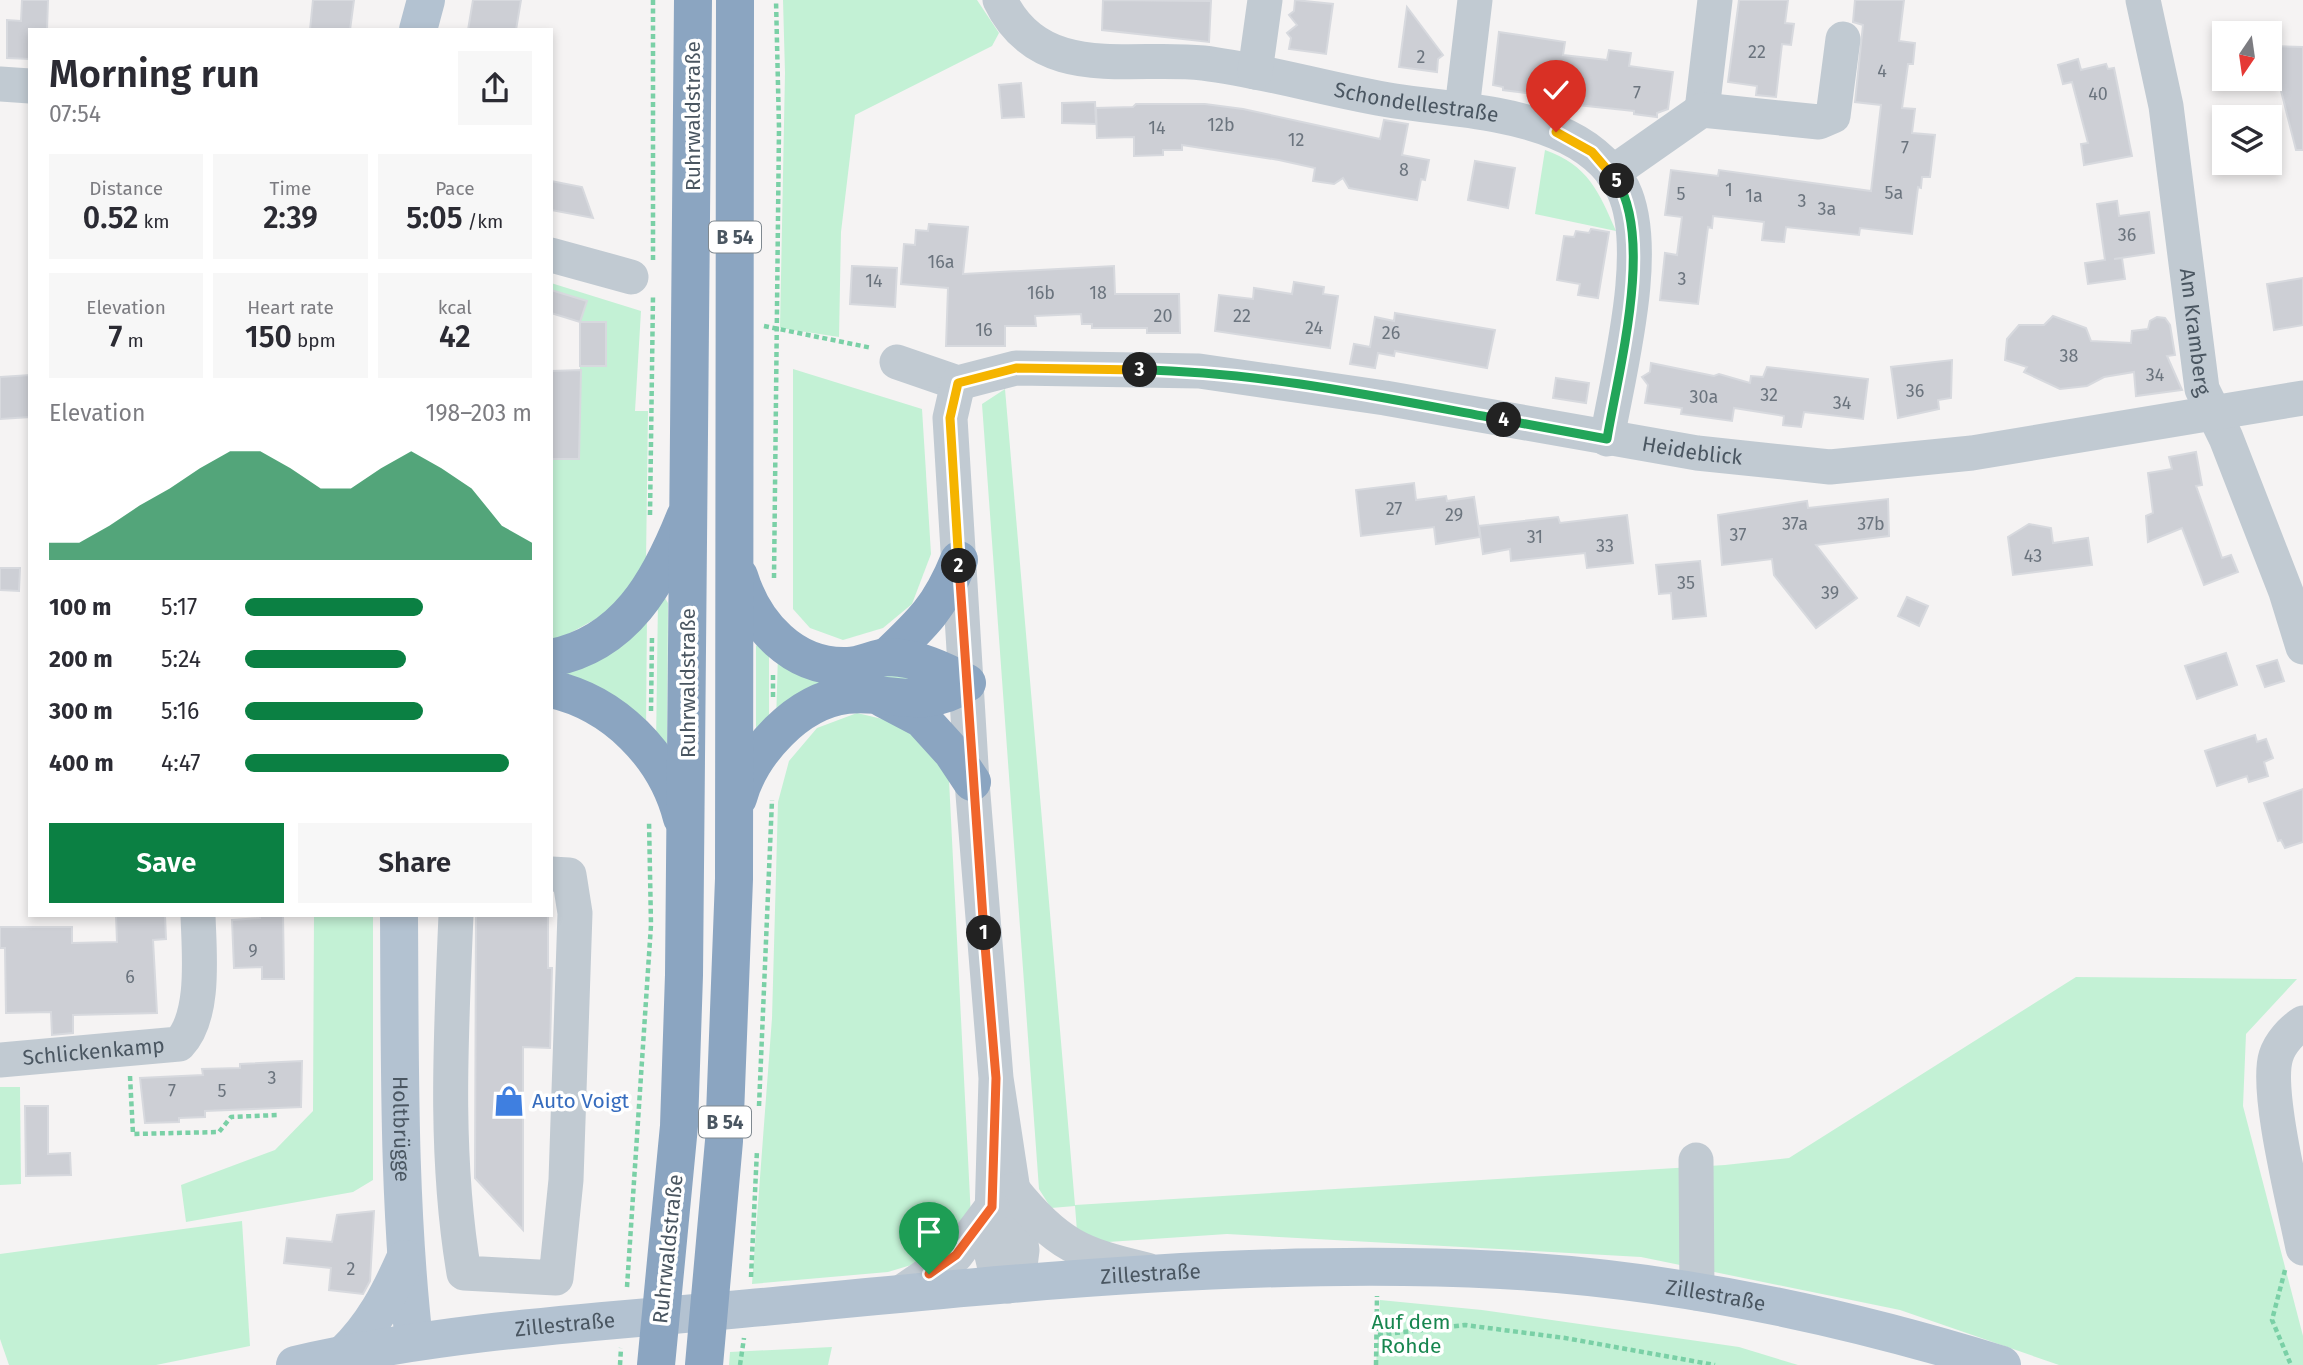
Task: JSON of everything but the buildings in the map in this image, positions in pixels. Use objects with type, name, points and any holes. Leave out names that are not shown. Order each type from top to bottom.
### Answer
[{"type":"highway","name":"Ruhrwaldstraße","points":[[656,1365],[679,1126],[687,849],[693,0]]},
{"type":"highway","name":"Ruhrwaldstraße","points":[[704,1365],[724,1141],[730,1013],[734,821],[735,0]]},
{"type":"highway","points":[[553,658],[571,654],[617,629],[639,606],[653,583],[690,504]]},
{"type":"highway","points":[[733,560],[752,608],[773,636],[809,661],[828,666],[851,667],[887,657],[922,663],[967,683]]},
{"type":"highway","points":[[887,657],[923,624],[947,588],[959,560]]},
{"type":"highway","points":[[734,821],[745,779],[758,757],[801,713],[846,695],[941,698],[967,683]]},
{"type":"highway","points":[[553,689],[577,695],[612,714],[650,756],[672,788],[687,849]]},
{"type":"highway","points":[[879,697],[922,719],[945,743],[972,782]]},
{"type":"main road","points":[[419,28],[426,0]]},
{"type":"main road","name":"Holtbrügge","points":[[399,917],[400,1157],[405,1259],[414,1341]]},
{"type":"main road","points":[[344,1354],[364,1335],[384,1305],[405,1259]]},
{"type":"main road","name":"Zillestraße","points":[[295,1365],[414,1341],[899,1294],[1164,1274],[1377,1266],[1492,1270],[1697,1293],[1827,1319],[2002,1365]]},
{"type":"street","name":"Schondellestraße","points":[[1000,0],[1017,26],[1029,37],[1065,56],[1107,63],[1202,63],[1395,101],[1508,117],[1556,132],[1592,152],[1612,173],[1627,201],[1634,245],[1633,279],[1607,439]]},
{"type":"street","points":[[1255,72],[1265,0]]},
{"type":"street","points":[[1462,109],[1475,0]]},
{"type":"street","points":[[1702,110],[1715,0]]},
{"type":"street","name":"Am Kramberg","points":[[2143,0],[2166,106],[2202,388],[2226,438],[2303,647]]},
{"type":"street","points":[[1612,173],[1702,110],[1819,122],[1833,116],[1843,38]]},
{"type":"street","points":[[0,84],[28,86]]},
{"type":"street","points":[[553,256],[631,277]]},
{"type":"street","points":[[891,356],[958,383],[950,418],[972,782],[1003,1198],[1023,1250],[1020,1266],[1008,1286]]},
{"type":"street","name":"Heideblick","points":[[958,383],[1016,368],[1199,371],[1385,398],[1696,453],[1830,467],[1972,453],[2303,398]]},
{"type":"street","points":[[456,917],[449,1086],[454,1215],[464,1273],[556,1278],[566,1180],[575,913],[569,875],[553,874]]},
{"type":"street","name":"Schlickenkamp","points":[[0,1060],[179,1044],[189,1033],[200,975],[198,917]]},
{"type":"street","points":[[2294,1258],[2273,1095],[2276,1056],[2292,1030],[2303,1023]]},
{"type":"street","points":[[1696,1160],[1697,1293]]},
{"type":"street","points":[[1003,1198],[1035,1218],[1057,1238],[1111,1262],[1164,1274]]},
{"type":"street","points":[[899,1294],[956,1255],[1003,1198]]},
{"type":"path","points":[[774,591],[779,128],[776,0]]},
{"type":"path","points":[[836,342],[891,356]]},
{"type":"path","points":[[650,756],[653,583]]},
{"type":"path","points":[[773,710],[774,662]]},
{"type":"path","points":[[626,1300],[634,1210],[650,925],[649,816]]},
{"type":"path","points":[[129,1050],[133,1134],[219,1132],[231,1117],[277,1115]]},
{"type":"path","points":[[2291,1365],[2272,1320],[2294,1258]]},
{"type":"path","points":[[1376,1365],[1378,1335],[1465,1325],[1565,1338],[1715,1365]]},
{"type":"path","points":[[620,1365],[622,1339]]},
{"type":"green space","points":[[783,0],[977,0],[999,33],[992,46],[855,115],[841,232],[839,337],[780,328],[785,73]]},
{"type":"green space","points":[[1545,150],[1560,156],[1582,172],[1604,204],[1616,231],[1535,214]]},
{"type":"green space","points":[[553,284],[641,311],[635,411],[648,411],[646,561],[616,608],[559,639],[553,639],[553,459],[579,459],[580,366],[606,366],[606,322],[580,322],[586,301],[553,291]]},
{"type":"green space","points":[[793,369],[922,409],[931,554],[912,604],[883,628],[843,640],[810,628],[793,609]]},
{"type":"green space","points":[[1005,389],[1075,1205],[1725,1165],[1789,1158],[2076,977],[2297,979],[2246,1034],[2243,1106],[2303,1336],[2303,1365],[2059,1365],[1900,1310],[1641,1257],[1227,1234],[1078,1244],[1075,1206],[1051,1208],[1039,1189],[982,404]]},
{"type":"green space","points":[[665,598],[668,603],[667,743],[663,748],[656,746],[658,599]]},
{"type":"green space","points":[[647,615],[646,731],[553,669],[553,667]]},
{"type":"green space","points":[[760,643],[769,644],[769,733],[756,729],[756,646]]},
{"type":"green space","points":[[778,653],[928,674],[776,723]]},
{"type":"green space","points":[[857,713],[895,722],[948,760],[971,1218],[941,1256],[888,1272],[752,1284],[772,1018],[778,802],[789,761],[817,728]]},
{"type":"green space","points":[[314,917],[373,917],[373,1180],[353,1192],[186,1222],[181,1185],[275,1150],[313,1111]]},
{"type":"green space","points":[[0,1087],[20,1087],[21,1184],[0,1185]]},
{"type":"green space","points":[[242,1221],[250,1346],[156,1365],[9,1365],[0,1339],[0,1254]]},
{"type":"green space","name":"Auf dem Rohde","points":[[1380,1300],[1482,1310],[1739,1347],[1798,1365],[1376,1365]]},
{"type":"green space","points":[[832,1347],[828,1365],[729,1365],[730,1352]]},
{"type":"place","name":"Auto Voigt","points":[[509,1101]]},
{"type":"route","points":[[929,1274],[956,1255],[992,1207],[996,1078],[972,782],[950,418],[958,383],[1016,368],[1199,371],[1385,398],[1607,439],[1633,279],[1633,229],[1623,190],[1612,173],[1592,152],[1556,132]]}]
